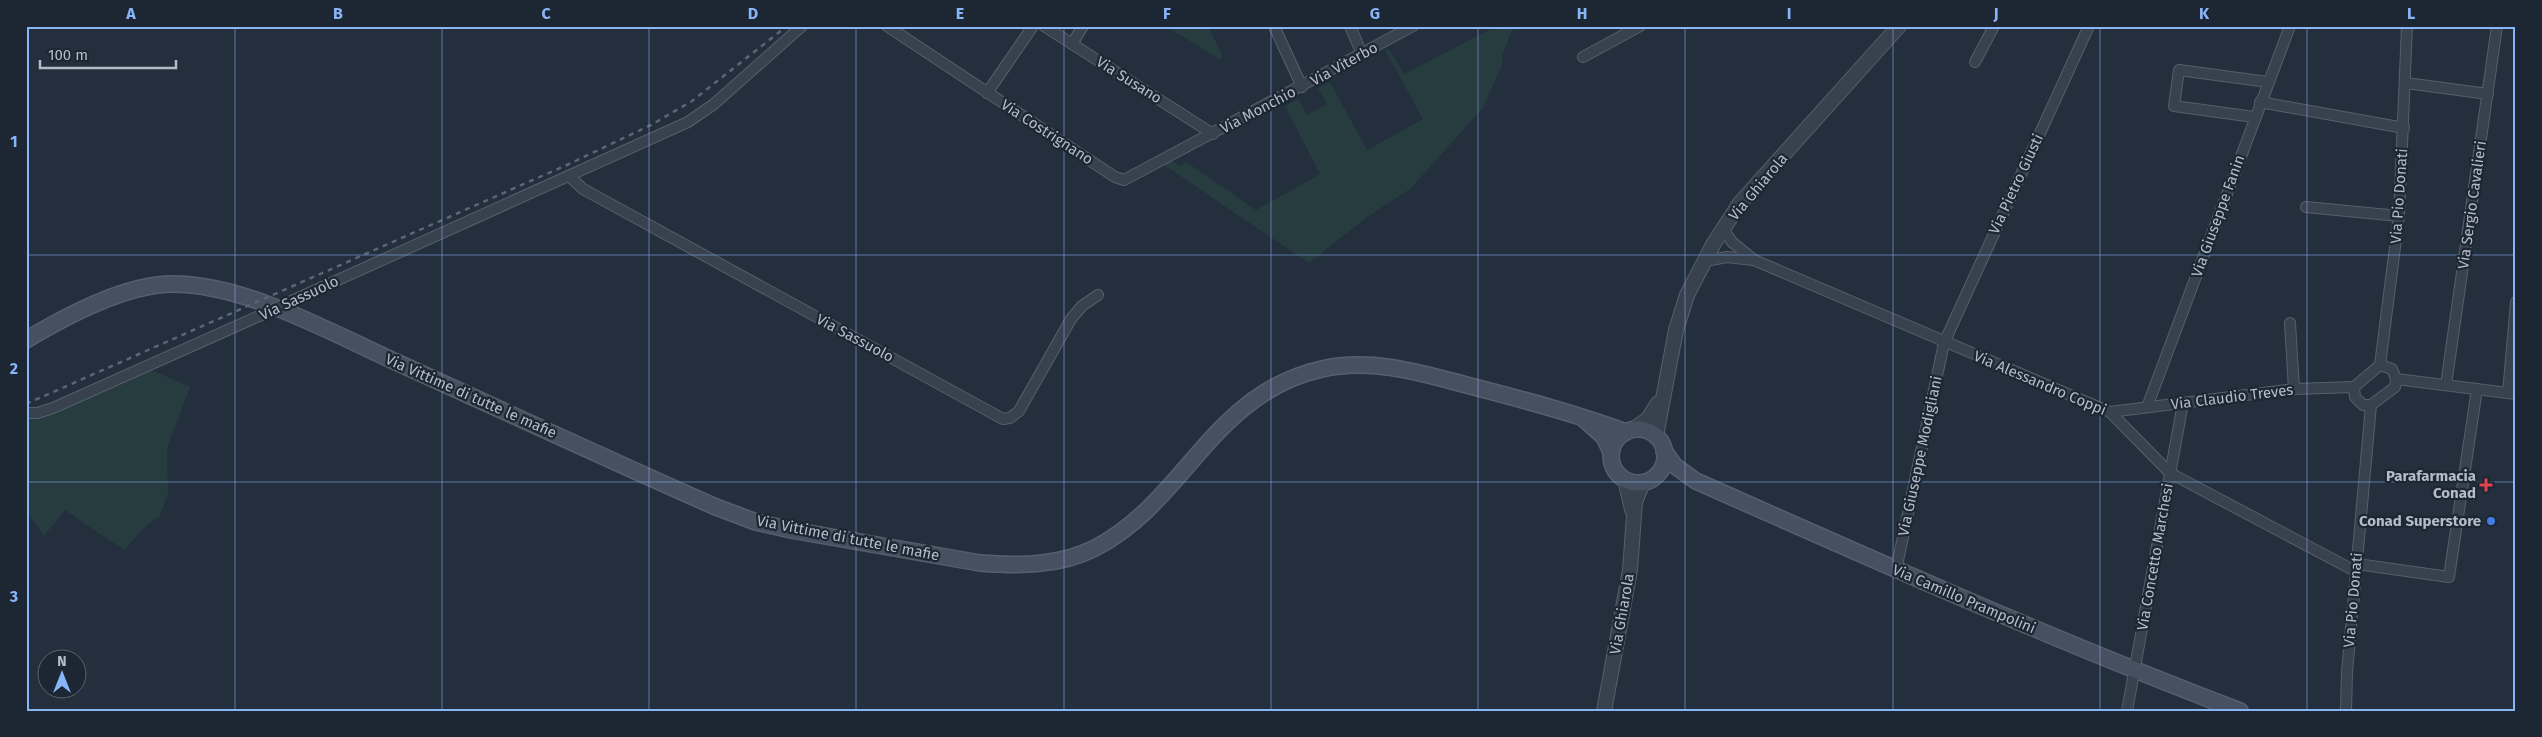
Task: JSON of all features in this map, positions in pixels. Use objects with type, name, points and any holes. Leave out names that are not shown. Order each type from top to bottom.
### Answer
[{"type":"main road","name":"Via Vittime di tutte le mafie","points":[[26,340],[44,329],[88,308],[134,290],[171,284],[216,287],[242,295],[313,325],[658,482],[740,516],[791,530],[980,563],[1012,566],[1034,564],[1072,556],[1093,549],[1118,535],[1145,513],[1215,433],[1243,406],[1296,376],[1314,371],[1355,365],[1380,366],[1573,412],[1630,430]]},
{"type":"main road","name":"Via Vittime di tutte le mafie","points":[[26,333],[44,329]]},
{"type":"main road","name":"Via Vittime di tutte le mafie","points":[[1573,412],[1604,437],[1611,452]]},
{"type":"main road","points":[[1642,429],[1656,436],[1664,451],[1662,468],[1657,475],[1643,482],[1625,479],[1614,468],[1611,452],[1619,437],[1630,430],[1642,429]]},
{"type":"main road","name":"Via Camillo Prampolini","points":[[1664,451],[1675,466],[1691,479],[1896,570],[2135,671],[2240,711]]},
{"type":"main road","name":"Via Camillo Prampolini","points":[[1657,475],[1691,479]]},
{"type":"street","name":"Via Sassuolo","points":[[26,412],[37,413],[53,408],[676,128],[699,115],[802,26]]},
{"type":"street","name":"Via Costrignano","points":[[887,26],[1120,179],[1130,178],[1213,134]]},
{"type":"street","points":[[987,93],[1033,26]]},
{"type":"street","name":"Via Susano","points":[[1044,26],[1213,134]]},
{"type":"street","points":[[1072,44],[1083,26]]},
{"type":"street","points":[[1274,26],[1302,87]]},
{"type":"street","points":[[1350,26],[1362,54]]},
{"type":"street","name":"Via Viterbo","points":[[1302,87],[1413,26]]},
{"type":"street","points":[[1583,57],[1640,26]]},
{"type":"street","name":"Via Ghiarola","points":[[1656,436],[1662,396],[1676,330],[1687,295],[1723,229],[1740,203],[1900,26]]},
{"type":"street","points":[[1975,62],[1994,26]]},
{"type":"street","name":"Via Pietro Giusti","points":[[1944,343],[2088,26]]},
{"type":"street","name":"Via Giuseppe Fanin","points":[[2147,407],[2254,117],[2290,26]]},
{"type":"street","name":"Via Pio Donati","points":[[2380,365],[2399,216],[2407,26]]},
{"type":"street","name":"Via Sergio Cavalieri","points":[[2446,384],[2497,26]]},
{"type":"street","points":[[2254,117],[2174,106],[2179,70],[2268,82]]},
{"type":"street","points":[[2406,83],[2488,94]]},
{"type":"street","name":"Via Monchio","points":[[1213,134],[1302,87]]},
{"type":"street","points":[[2260,102],[2404,128]]},
{"type":"street","name":"Via Sassuolo","points":[[569,176],[583,189],[1003,419],[1010,418],[1019,411],[1075,313],[1098,295]]},
{"type":"street","points":[[2306,208],[2399,216]]},
{"type":"street","name":"Via Alessandro Coppi","points":[[1723,229],[1732,242],[1754,260],[1944,343],[2110,412],[2170,473],[2356,567],[2447,580],[2477,389]]},
{"type":"street","name":"Via Alessandro Coppi","points":[[1705,261],[1727,257],[1754,260]]},
{"type":"street","points":[[2396,379],[2512,393],[2516,302]]},
{"type":"street","points":[[2290,323],[2294,389]]},
{"type":"street","name":"Via Giuseppe Modigliani","points":[[1896,570],[1944,343]]},
{"type":"street","points":[[2380,365],[2392,369],[2396,379],[2395,386],[2371,405],[2363,405],[2357,401],[2353,393],[2354,387],[2380,365]]},
{"type":"street","name":"Via Claudio Treves","points":[[2110,412],[2294,389],[2354,387]]},
{"type":"street","points":[[1630,430],[1648,419],[1662,396]]},
{"type":"street","name":"Via Concetto Marchesi","points":[[2127,711],[2183,403]]},
{"type":"street","name":"Via Pio Donati","points":[[2345,709],[2371,405]]},
{"type":"street","name":"Via Ghiarola","points":[[1625,479],[1634,516]]},
{"type":"street","name":"Via Ghiarola","points":[[1604,711],[1634,539],[1635,502],[1643,482]]},
{"type":"green space","points":[[1166,26],[1208,26],[1223,57],[1219,59]]},
{"type":"green space","points":[[1497,26],[1526,26],[1524,29],[1512,30],[1503,53],[1502,65],[1483,108],[1410,189],[1367,217],[1309,263],[1161,163],[1169,159],[1179,166],[1186,162],[1256,210],[1320,174],[1285,106],[1298,99],[1307,115],[1327,104],[1318,88],[1330,82],[1367,150],[1423,119],[1385,50],[1389,49],[1404,74]]},
{"type":"green space","points":[[149,369],[190,387],[167,448],[168,493],[160,516],[145,527],[124,550],[65,510],[44,536],[26,510],[26,418],[108,390]]},
{"type":"railway","points":[[26,404],[569,164],[651,125],[692,101],[787,26]]},
{"type":"place","name":"Parafarmacia Conad","points":[[2486,485]]},
{"type":"place","name":"Conad Superstore","points":[[2491,521]]}]
